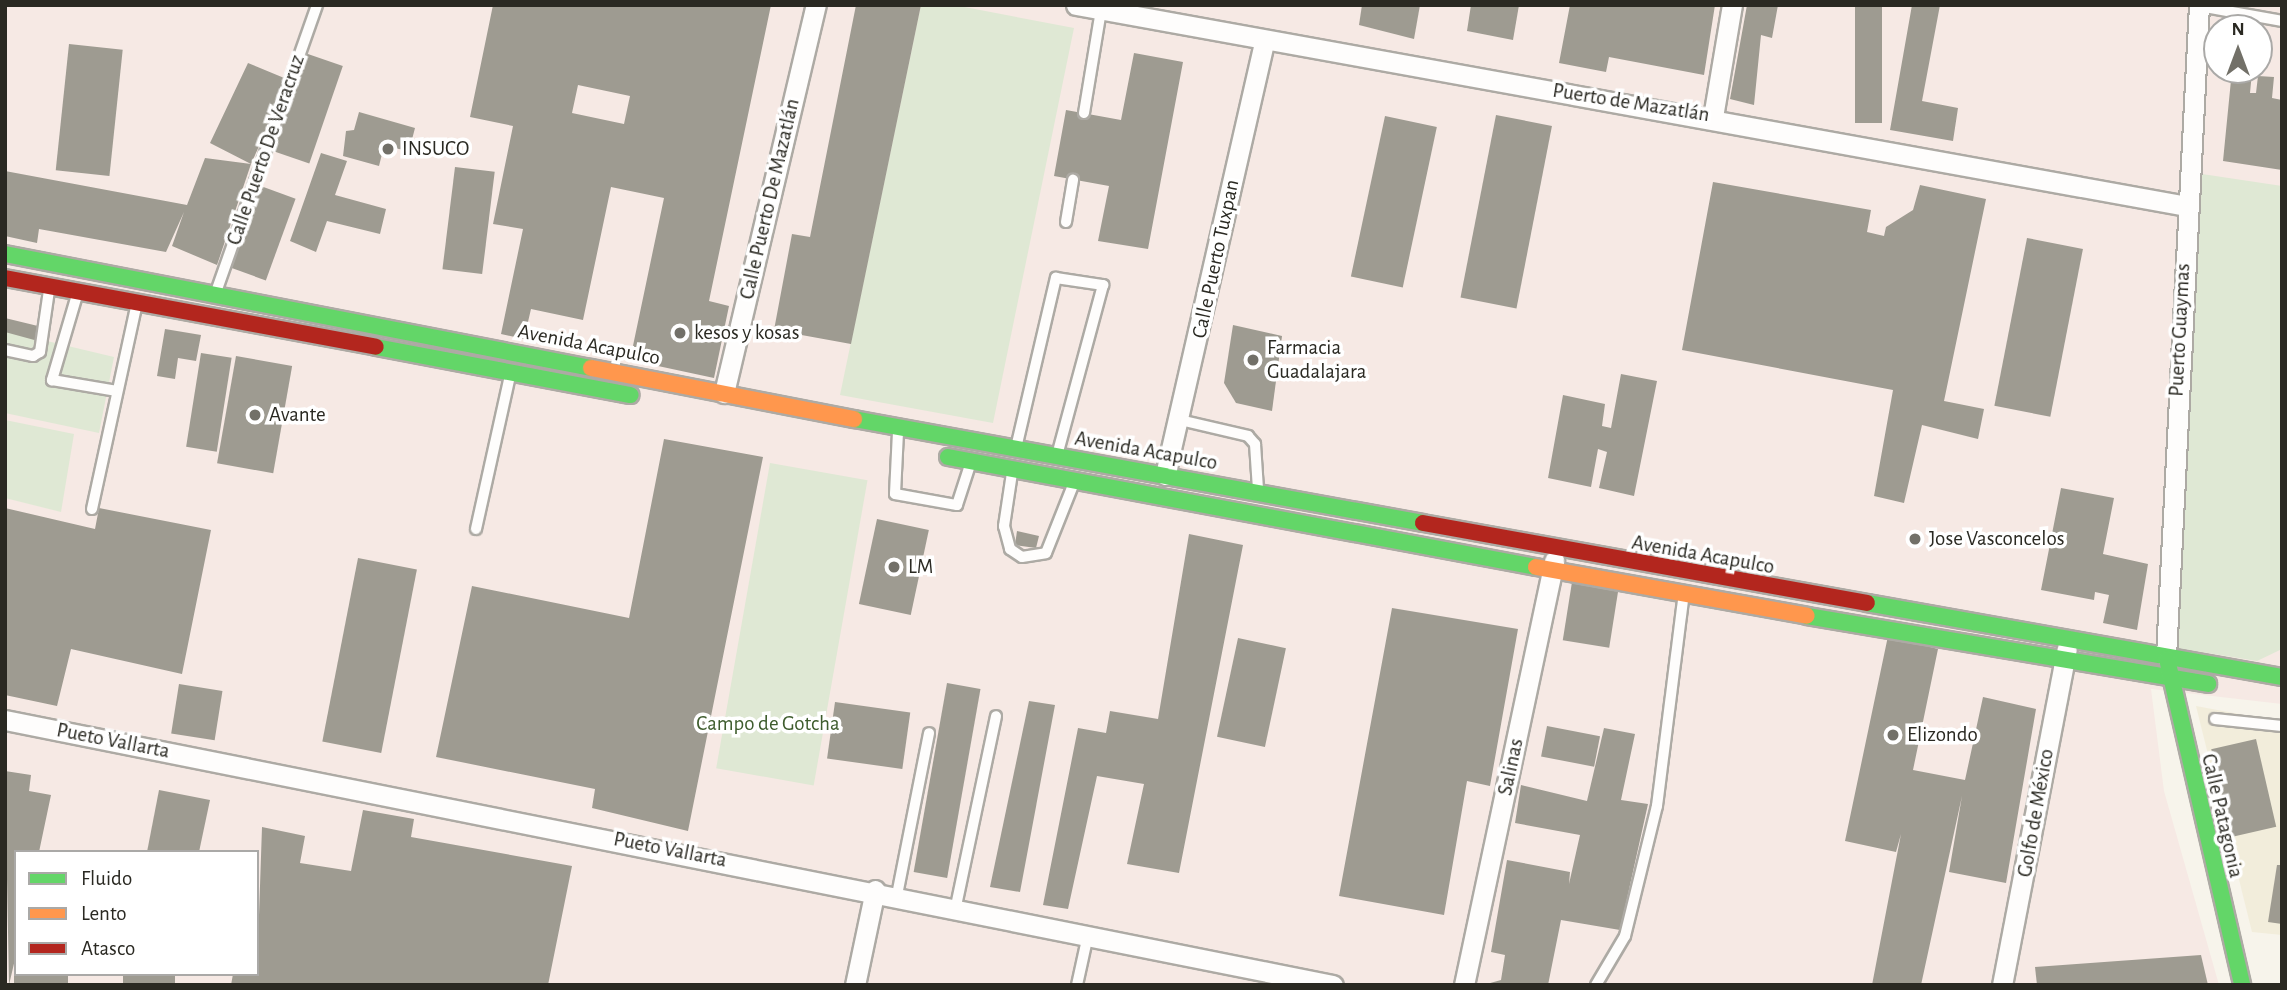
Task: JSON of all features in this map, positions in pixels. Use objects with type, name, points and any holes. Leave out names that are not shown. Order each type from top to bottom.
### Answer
[{"type":"main road","name":"Avenida Acapulco","points":[[10,255],[51,266],[147,281],[978,443],[1017,447],[1083,462],[1165,475],[1689,574],[2068,642],[2282,677]]},
{"type":"main road","name":"Avenida Acapulco","points":[[6,280],[644,398]]},
{"type":"main road","name":"Avenida Acapulco","points":[[890,446],[1684,595],[2064,662],[2232,688]]},
{"type":"main road","name":"Calle Patagonia","points":[[2166,656],[2242,985]]},
{"type":"main road","points":[[2246,671],[2282,663]]},
{"type":"street","name":"Calle Puerto De Mazatlán","points":[[724,393],[816,5]]},
{"type":"street","name":"Puerto de Mazatlán","points":[[1076,5],[1264,42],[1713,117],[2186,206]]},
{"type":"street","points":[[1713,117],[1732,5]]},
{"type":"street","name":"Puerto Guaymas","points":[[2166,656],[2186,206],[2199,6]]},
{"type":"street","name":"Calle Puerto Tuxpan","points":[[1165,475],[1180,420],[1264,42]]},
{"type":"street","name":"Salinas","points":[[1464,985],[1557,549]]},
{"type":"street","name":"Golfo de México","points":[[2002,985],[2068,642]]},
{"type":"street","name":"Pueto Vallarta","points":[[5,720],[956,906],[1333,985]]},
{"type":"street","points":[[855,985],[875,890]]},
{"type":"lane","name":"Calle Puerto De Veracruz","points":[[215,295],[317,5]]},
{"type":"lane","points":[[2199,6],[2282,21]]},
{"type":"lane","points":[[1084,113],[1101,10]]},
{"type":"lane","points":[[1066,222],[1073,180]]},
{"type":"lane","points":[[6,280],[10,255]]},
{"type":"lane","points":[[5,350],[33,356],[40,352],[51,266]]},
{"type":"lane","points":[[88,272],[78,293],[52,380],[117,391]]},
{"type":"lane","points":[[1057,456],[1103,285],[1056,278],[1017,447],[1004,526],[1010,549],[1022,557],[1046,553],[1083,462]]},
{"type":"lane","points":[[92,509],[117,391],[138,304],[147,281]]},
{"type":"lane","points":[[476,529],[517,352]]},
{"type":"lane","points":[[1180,420],[1248,436],[1255,444],[1258,494]]},
{"type":"lane","points":[[899,428],[890,446],[895,494],[946,507],[957,505],[978,443]]},
{"type":"lane","points":[[1596,985],[1625,936],[1657,806],[1689,574]]},
{"type":"lane","points":[[956,906],[996,716]]},
{"type":"lane","points":[[2215,719],[2282,726]]},
{"type":"lane","points":[[897,895],[929,733]]},
{"type":"lane","points":[[1077,985],[1088,934]]},
{"type":"shaded area","points":[[5,5],[2282,5],[2282,704],[2151,689],[2164,791],[2219,985],[5,985]]},
{"type":"shaded area","points":[[2196,706],[2282,722],[2282,935],[2252,932]]},
{"type":"green space","points":[[921,5],[954,5],[1074,28],[993,423],[840,395]]},
{"type":"green space","points":[[2202,174],[2282,186],[2282,649],[2257,661],[2177,648]]},
{"type":"green space","points":[[5,331],[114,357],[99,433],[5,413]]},
{"type":"green space","points":[[5,420],[74,434],[61,512],[5,498]]},
{"type":"green space","name":"Campo de Gotcha","points":[[770,463],[867,480],[814,785],[716,768]]},
{"type":"building","points":[[493,5],[771,5],[709,301],[729,306],[714,378],[630,360],[664,198],[611,187],[583,320],[531,309],[524,339],[501,334],[523,229],[493,224],[513,126],[470,117]],"holes":[[[578,85],[630,96],[624,124],[572,113]]]},
{"type":"building","points":[[856,5],[921,5],[851,344],[774,330],[792,234],[810,237]]},
{"type":"building","points":[[1362,5],[1420,5],[1414,39],[1359,25]]},
{"type":"building","points":[[1471,5],[1519,5],[1513,40],[1467,31]]},
{"type":"building","points":[[1570,5],[1715,5],[1704,75],[1609,57],[1606,72],[1559,63]]},
{"type":"building","points":[[1747,5],[1778,5],[1772,38],[1761,35],[1754,105],[1730,99]]},
{"type":"building","points":[[1855,5],[1882,5],[1882,123],[1855,123]]},
{"type":"building","points":[[1912,5],[1940,5],[1922,101],[1958,108],[1953,141],[1890,130]]},
{"type":"building","points":[[69,44],[123,50],[109,176],[56,170]]},
{"type":"building","points":[[305,53],[343,66],[309,163],[271,150]]},
{"type":"building","points":[[1134,53],[1183,62],[1148,249],[1098,241],[1109,186],[1054,176],[1066,110],[1121,120]]},
{"type":"building","points":[[248,63],[289,80],[251,164],[210,143]]},
{"type":"building","points":[[2274,77],[2272,98],[2282,100],[2282,170],[2223,161],[2231,84],[2251,84],[2250,93],[2256,93],[2257,84],[2273,84]]},
{"type":"building","points":[[359,112],[415,128],[409,151],[384,146],[379,166],[343,156],[346,131],[354,130]]},
{"type":"building","points":[[1496,115],[1552,126],[1516,308],[1461,298]]},
{"type":"building","points":[[1385,116],[1437,127],[1403,287],[1351,276]]},
{"type":"building","points":[[321,153],[347,161],[335,195],[386,209],[380,234],[327,221],[316,252],[290,241]]},
{"type":"building","points":[[205,158],[251,164],[217,265],[172,246],[184,212],[166,252],[39,229],[37,243],[5,236],[5,171],[187,205]]},
{"type":"building","points":[[455,167],[495,172],[482,274],[442,269]]},
{"type":"building","points":[[1713,182],[1871,210],[1867,232],[1884,236],[1886,227],[1913,210],[1920,185],[1986,199],[1944,401],[1984,409],[1978,439],[1922,425],[1904,503],[1874,496],[1893,390],[1682,350]]},
{"type":"building","points":[[258,185],[296,199],[266,280],[228,267]]},
{"type":"building","points":[[2027,238],[2083,249],[2050,417],[1994,406]]},
{"type":"building","points":[[5,318],[42,327],[38,341],[5,332]]},
{"type":"building","name":"Farmacia Guadalajara","points":[[1233,325],[1282,336],[1272,411],[1236,403],[1224,383]]},
{"type":"building","points":[[165,329],[201,335],[196,361],[178,358],[175,379],[157,376]]},
{"type":"building","points":[[201,353],[232,358],[217,452],[186,447]]},
{"type":"building","name":"Avante","points":[[236,356],[292,366],[273,473],[217,463]]},
{"type":"building","points":[[1621,374],[1657,381],[1634,496],[1599,488],[1607,452],[1598,449],[1591,487],[1548,478],[1563,395],[1605,404],[1602,426],[1611,428]]},
{"type":"building","points":[[664,439],[763,457],[688,831],[592,808],[595,789],[436,757],[472,586],[629,618]]},
{"type":"building","points":[[2061,488],[2114,498],[2103,554],[2148,564],[2137,630],[2103,623],[2109,595],[2095,592],[2094,600],[2041,590]]},
{"type":"building","points":[[5,508],[95,529],[99,508],[211,530],[182,674],[71,649],[57,706],[5,695]]},
{"type":"building","name":"LM","points":[[877,519],[929,530],[911,615],[859,604]]},
{"type":"building","points":[[1017,531],[1039,536],[1036,548],[1015,545]]},
{"type":"building","points":[[1189,534],[1243,545],[1179,873],[1127,864],[1144,784],[1097,776],[1068,909],[1043,905],[1078,728],[1106,733],[1110,711],[1158,719]]},
{"type":"building","points":[[358,558],[417,569],[381,753],[322,742]]},
{"type":"building","points":[[1572,582],[1618,589],[1609,648],[1563,640]]},
{"type":"building","points":[[1392,608],[1518,629],[1490,786],[1467,781],[1444,915],[1339,896]]},
{"type":"building","points":[[1888,636],[1938,649],[1913,770],[1965,780],[1983,697],[2036,709],[2006,883],[1949,872],[1962,796],[1921,985],[1872,985],[1901,834],[1896,852],[1845,841]]},
{"type":"building","points":[[1238,638],[1286,648],[1265,747],[1217,737]]},
{"type":"building","points":[[947,683],[980,689],[947,878],[914,872]]},
{"type":"building","points":[[179,684],[222,691],[215,740],[171,733]]},
{"type":"building","points":[[1029,701],[1055,705],[1020,892],[990,887]]},
{"type":"building","points":[[835,702],[910,713],[902,769],[827,758]]},
{"type":"building","points":[[1547,726],[1600,736],[1594,767],[1541,756]]},
{"type":"building","points":[[1604,728],[1635,734],[1621,800],[1648,804],[1620,930],[1561,920],[1548,985],[1483,985],[1501,980],[1505,955],[1491,952],[1507,860],[1570,872],[1569,884],[1580,835],[1515,823],[1521,785],[1587,801]]},
{"type":"building","points":[[2256,739],[2276,827],[2231,837],[2211,749]]},
{"type":"building","points":[[5,771],[31,775],[29,791],[51,795],[39,850],[14,850],[14,964],[9,985]]},
{"type":"building","points":[[159,790],[210,800],[199,850],[147,850]]},
{"type":"building","points":[[363,810],[414,819],[411,837],[572,866],[548,985],[231,985],[233,976],[259,976],[262,827],[305,836],[300,863],[351,871]]},
{"type":"building","points":[[2277,865],[2282,865],[2282,924],[2268,922]]},
{"type":"building","points":[[2201,955],[2208,985],[2037,985],[2035,967]]},
{"type":"building","points":[[14,976],[68,976],[68,985],[14,985]]},
{"type":"building","points":[[123,976],[175,976],[175,985],[123,985]]},
{"type":"traffic: fast","points":[[5,254],[591,368]]},
{"type":"traffic: fast","points":[[376,347],[631,395]]},
{"type":"traffic: fast","points":[[854,419],[1423,523]]},
{"type":"traffic: fast","points":[[948,457],[1536,567]]},
{"type":"traffic: fast","points":[[1867,603],[2282,677]]},
{"type":"traffic: fast","points":[[1807,616],[2208,684]]},
{"type":"traffic: fast","points":[[2167,659],[2242,985]]},
{"type":"traffic: slow","points":[[591,368],[854,419]]},
{"type":"traffic: slow","points":[[1536,567],[1807,616]]},
{"type":"traffic: jam","points":[[5,278],[376,347]]},
{"type":"traffic: jam","points":[[1423,523],[1867,603]]},
{"type":"place","name":"INSUCO","points":[[388,149]]},
{"type":"place","name":"kesos y kosas","points":[[680,333]]},
{"type":"place","name":"Farmacia Guadalajara","points":[[1253,360]]},
{"type":"place","name":"Avante","points":[[255,415]]},
{"type":"place","name":"Jose Vasconcelos","points":[[1915,539]]},
{"type":"place","name":"LM","points":[[894,567]]},
{"type":"place","name":"Elizondo","points":[[1893,735]]}]
